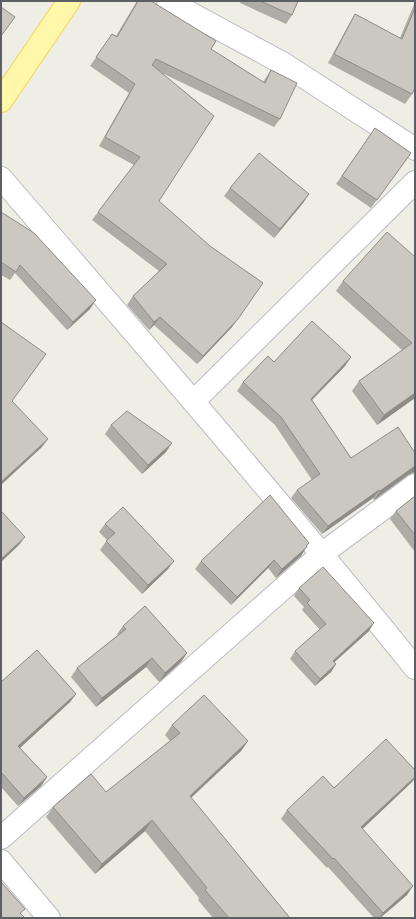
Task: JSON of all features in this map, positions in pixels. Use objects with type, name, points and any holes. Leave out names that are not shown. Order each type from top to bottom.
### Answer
[{"type":"main road","points":[[1,101],[69,1]]},
{"type":"street","points":[[168,1],[284,64],[415,149]]},
{"type":"street","points":[[1,178],[323,554],[415,668]]},
{"type":"street","points":[[194,402],[415,182]]},
{"type":"street","points":[[1,838],[323,554],[415,485]]},
{"type":"street","points":[[1,861],[49,918]]},
{"type":"building","points":[[138,1],[151,1],[216,41],[211,49],[265,83],[271,70],[297,83],[280,119],[156,59],[152,65],[214,116],[159,201],[210,246],[263,283],[238,319],[203,356],[160,317],[154,322],[133,296],[167,264],[98,212],[140,157],[105,137],[135,84],[96,57],[112,34],[117,37]]},
{"type":"building","points":[[260,1],[298,1],[292,15]]},
{"type":"building","points":[[1,7],[15,17],[1,36]]},
{"type":"building","points":[[415,8],[415,88],[412,94],[334,54],[355,14],[402,39]]},
{"type":"building","points":[[375,128],[411,153],[377,200],[342,176]]},
{"type":"building","points":[[259,153],[309,194],[280,229],[230,188]]},
{"type":"building","points":[[1,212],[34,233],[96,300],[73,322],[20,265],[16,272],[1,262]]},
{"type":"building","points":[[387,232],[415,257],[415,393],[384,415],[359,381],[412,343],[343,281]]},
{"type":"building","points":[[312,321],[351,357],[311,399],[351,458],[398,427],[415,453],[415,466],[328,526],[297,490],[320,474],[281,417],[243,382],[268,356],[274,362]]},
{"type":"building","points":[[1,322],[46,354],[12,401],[48,439],[1,482]]},
{"type":"building","points":[[127,411],[172,443],[148,465],[111,425]]},
{"type":"building","points":[[270,495],[309,543],[306,546],[307,547],[282,569],[274,560],[237,597],[201,561]]},
{"type":"building","points":[[415,496],[415,535],[396,511]]},
{"type":"building","points":[[123,507],[174,561],[148,585],[106,541],[115,533],[105,524]]},
{"type":"building","points":[[1,511],[25,537],[1,559]]},
{"type":"building","points":[[323,567],[374,623],[333,661],[336,664],[320,679],[295,651],[326,624],[307,603],[310,600],[299,588]]},
{"type":"building","points":[[145,606],[187,653],[165,673],[152,658],[102,698],[77,668],[126,629],[123,626]]},
{"type":"building","points":[[37,650],[76,694],[18,746],[47,777],[24,798],[1,772],[1,682]]},
{"type":"building","points":[[204,695],[248,741],[190,796],[290,918],[229,918],[205,890],[207,888],[152,820],[102,864],[53,807],[91,774],[106,792],[180,733],[172,725]]},
{"type":"building","points":[[386,739],[415,770],[415,777],[361,827],[413,886],[383,913],[334,858],[333,859],[287,810],[323,776],[334,788]]},
{"type":"building","points":[[1,882],[25,909],[20,913],[25,918],[1,918]]}]
